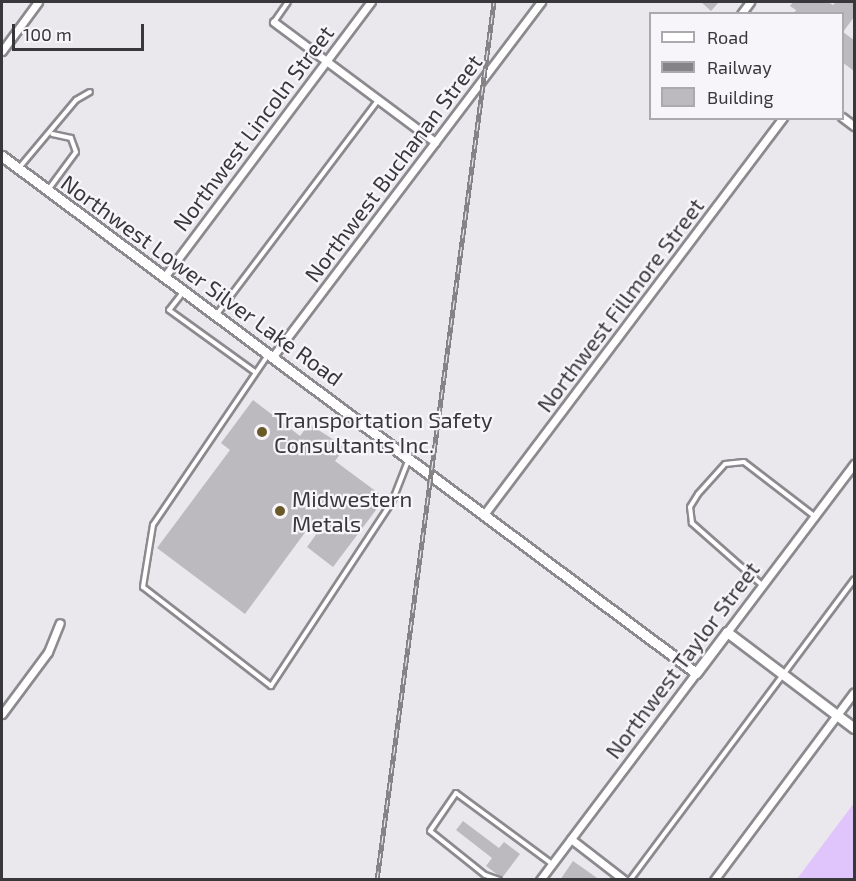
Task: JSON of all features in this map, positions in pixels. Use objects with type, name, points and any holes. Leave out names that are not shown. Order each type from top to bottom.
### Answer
[{"type":"street","points":[[2,51],[38,2]]},
{"type":"street","name":"Northwest Lincoln Street","points":[[165,276],[371,2]]},
{"type":"street","name":"Northwest Buchanan Street","points":[[272,354],[541,2]]},
{"type":"street","points":[[274,22],[325,63],[435,142]]},
{"type":"street","name":"Northwest Fillmore Street","points":[[485,513],[781,120]]},
{"type":"street","name":"Northwest Lower Silver Lake Road","points":[[2,156],[272,354],[696,673]]},
{"type":"street","name":"Northwest Taylor Street","points":[[540,879],[855,464]]},
{"type":"street","points":[[2,714],[48,652],[60,623]]},
{"type":"street","points":[[727,633],[855,728]]},
{"type":"street","points":[[714,879],[855,692]]},
{"type":"street","points":[[572,838],[624,879]]},
{"type":"lane","points":[[274,22],[288,2]]},
{"type":"lane","points":[[19,169],[38,142],[51,134],[76,100],[90,92]]},
{"type":"lane","points":[[217,314],[378,100]]},
{"type":"lane","points":[[48,190],[76,152],[70,138],[51,134]]},
{"type":"lane","points":[[185,290],[169,310],[255,372]]},
{"type":"lane","points":[[272,354],[255,372],[153,525],[143,587],[271,686],[392,502],[409,457]]},
{"type":"lane","points":[[762,586],[692,523],[690,507],[698,494],[725,464],[744,462],[815,516]]},
{"type":"lane","points":[[630,879],[785,676],[855,579]]},
{"type":"lane","points":[[499,879],[485,875],[430,831],[456,793],[552,864]]},
{"type":"shaded area","points":[[854,803],[854,879],[797,879]]},
{"type":"building","points":[[701,2],[719,2],[711,11]]},
{"type":"building","points":[[793,2],[828,2],[833,5],[836,2],[854,2],[854,17],[844,31],[844,12],[795,12],[796,10],[790,6]]},
{"type":"building","points":[[844,33],[854,40],[854,71],[844,64]]},
{"type":"building","name":"Midwestern Metals","points":[[253,400],[300,436],[309,424],[345,447],[335,461],[385,498],[333,567],[307,547],[320,529],[312,523],[245,614],[157,548],[230,450],[221,443]]},
{"type":"building","points":[[463,821],[499,848],[504,842],[520,854],[502,878],[486,866],[492,858],[456,830]]},
{"type":"building","points":[[573,861],[600,880],[560,880]]},
{"type":"railway","points":[[377,880],[494,2]]},
{"type":"place","name":"Transportation Safety Consultants Inc.","points":[[262,432]]},
{"type":"place","name":"Midwestern Metals","points":[[280,511]]}]
